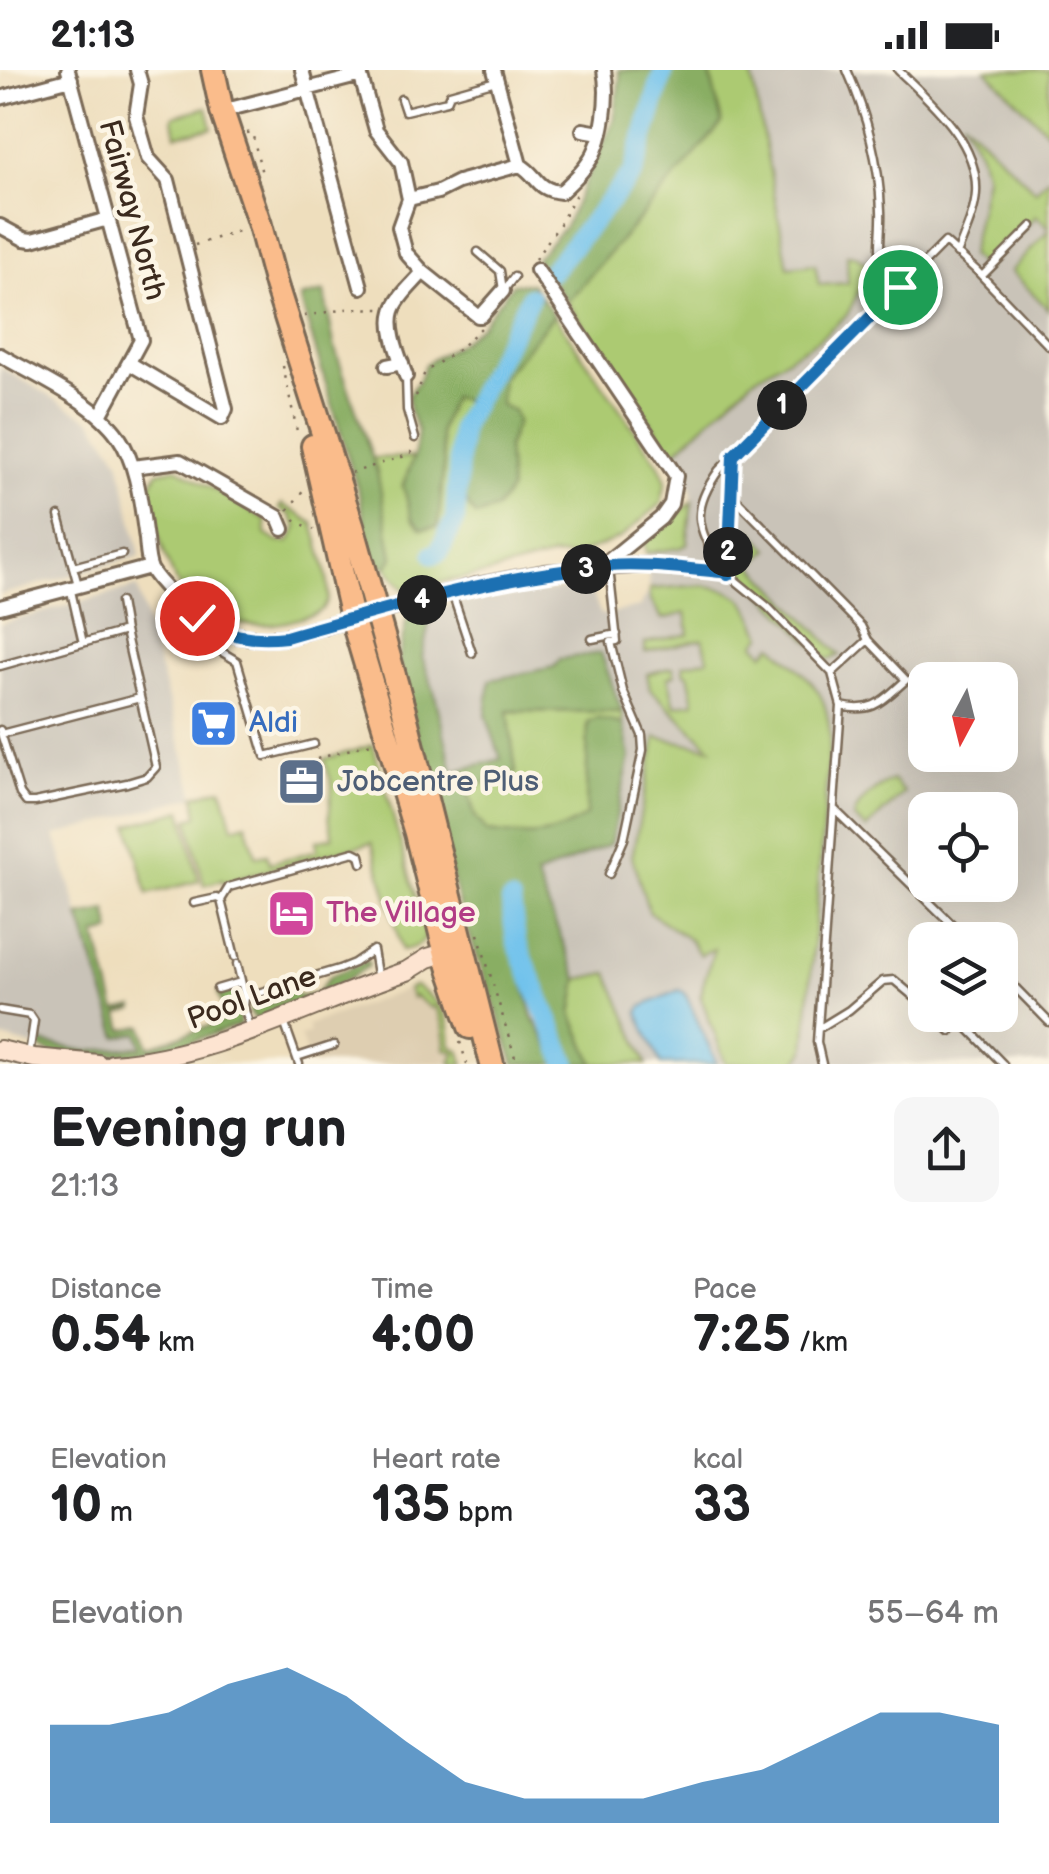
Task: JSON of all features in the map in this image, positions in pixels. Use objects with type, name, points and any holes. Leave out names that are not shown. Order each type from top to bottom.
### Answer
[{"type":"highway","points":[[213,70],[229,109],[296,349],[352,525],[404,711],[452,958],[492,1064]]},
{"type":"highway","points":[[227,70],[229,109]]},
{"type":"highway","points":[[296,349],[312,443],[352,618],[484,1064]]},
{"type":"street","points":[[129,363],[222,418],[226,409],[168,180],[148,158],[136,116],[141,84],[137,70]]},
{"type":"street","points":[[302,70],[361,287]]},
{"type":"street","points":[[496,76],[520,165],[541,187],[561,192],[591,160],[607,88],[604,70]]},
{"type":"street","points":[[229,109],[360,72],[376,130],[401,162],[409,199],[399,227],[406,253],[423,272],[478,316],[503,291]]},
{"type":"street","points":[[0,98],[70,74]]},
{"type":"street","name":"Fairway North","points":[[70,74],[140,334],[139,346],[100,414]]},
{"type":"street","points":[[583,130],[600,133]]},
{"type":"street","points":[[409,199],[520,165]]},
{"type":"street","points":[[0,226],[32,240],[108,219]]},
{"type":"street","points":[[537,270],[676,476],[670,504],[661,518],[604,567]]},
{"type":"street","points":[[387,366],[404,369],[392,312],[423,272]]},
{"type":"street","points":[[0,354],[100,414],[120,438],[133,467],[150,567],[197,618],[220,630],[263,640],[286,637],[451,592],[546,572],[648,566]]},
{"type":"street","points":[[133,467],[180,461],[278,517],[283,530]]},
{"type":"street","points":[[0,607],[150,567]]},
{"type":"street","name":"Pool Lane","points":[[112,1064],[165,1058],[407,972],[428,958],[452,958]]},
{"type":"street","points":[[0,1050],[98,1064]]},
{"type":"lane","points":[[847,70],[872,138],[881,205],[881,266],[900,287]]},
{"type":"lane","points":[[898,70],[938,109],[964,145],[975,171],[976,197],[957,254]]},
{"type":"lane","points":[[402,99],[405,111],[447,101],[450,94],[496,76]]},
{"type":"lane","points":[[982,276],[1032,226]]},
{"type":"lane","points":[[822,1064],[816,1042],[842,706],[832,673],[768,607],[725,574],[702,533],[700,515],[705,490],[733,456],[945,242],[1049,346]]},
{"type":"lane","points":[[478,252],[500,271],[503,291]]},
{"type":"lane","points":[[503,291],[514,276]]},
{"type":"lane","points":[[404,369],[407,410],[415,438]]},
{"type":"lane","points":[[725,574],[733,456]]},
{"type":"lane","points":[[731,494],[861,626],[868,640],[906,680],[877,705],[856,710],[842,706]]},
{"type":"lane","points":[[59,516],[73,567],[83,643]]},
{"type":"lane","points":[[73,567],[122,554]]},
{"type":"lane","points":[[648,566],[725,574]]},
{"type":"lane","points":[[604,567],[617,641],[611,642],[622,692],[642,735],[643,750],[624,839],[608,874]]},
{"type":"lane","points":[[451,592],[472,653]]},
{"type":"lane","points":[[120,602],[156,768],[147,777],[127,783],[26,802],[1,732],[140,698]]},
{"type":"lane","points":[[0,666],[126,631]]},
{"type":"lane","points":[[592,639],[616,634]]},
{"type":"lane","points":[[832,673],[868,640]]},
{"type":"lane","points":[[222,652],[237,662],[265,756],[314,744]]},
{"type":"lane","points":[[835,810],[950,922]]},
{"type":"lane","points":[[251,1030],[221,900],[229,887],[354,852],[362,862]]},
{"type":"lane","points":[[194,903],[221,900]]},
{"type":"lane","points":[[245,997],[339,970],[373,950],[378,981]]},
{"type":"lane","points":[[817,1030],[849,1010],[883,981],[894,980],[908,992]]},
{"type":"lane","points":[[217,988],[240,982]]},
{"type":"lane","points":[[1018,993],[1049,1022]]},
{"type":"lane","points":[[0,1010],[30,1015],[34,1021],[28,1056]]},
{"type":"lane","points":[[283,1018],[298,1061],[334,1045]]},
{"type":"lane","points":[[976,1032],[1003,1064]]},
{"type":"path","points":[[186,248],[260,225]]},
{"type":"path","points":[[297,316],[352,308],[392,312]]},
{"type":"path","points":[[308,481],[284,514],[320,534]]},
{"type":"path","points":[[317,760],[378,742]]},
{"type":"shaded area","points":[[709,70],[1049,70],[1049,1064],[515,1064],[407,618],[463,602],[580,587],[592,593],[601,615],[640,607],[650,589],[644,540],[692,502],[692,488],[673,454],[567,302],[722,123]]},
{"type":"shaded area","points":[[0,367],[93,421],[119,460],[140,556],[0,595]]},
{"type":"shaded area","points":[[137,587],[195,796],[55,836],[117,1036],[139,1032],[142,1047],[85,1051],[39,1042],[42,1049],[0,1037],[0,624]]},
{"type":"shaded area","points":[[416,986],[439,1002],[446,1013],[451,1046],[459,1050],[464,1064],[311,1064],[300,1036],[309,1033],[307,1025]]},
{"type":"green space","points":[[618,70],[709,70],[722,123],[567,302],[536,258],[565,226],[614,120]]},
{"type":"green space","points":[[709,70],[754,70],[751,71],[788,267],[815,264],[819,285],[848,283],[847,255],[856,256],[871,267],[847,315],[819,339],[753,379],[673,454],[567,302],[722,123]]},
{"type":"green space","points":[[986,70],[1049,70],[1049,133]]},
{"type":"green space","points":[[207,107],[212,128],[176,135],[174,116]]},
{"type":"green space","points":[[962,119],[1035,191],[1049,177],[1049,228],[1036,216],[984,269],[970,255],[986,177],[980,153]]},
{"type":"green space","points":[[1049,230],[1049,310],[1011,271]]},
{"type":"green space","points":[[531,283],[554,315],[502,377],[500,405],[513,410],[517,422],[507,448],[510,490],[496,509],[476,516],[467,504],[458,461],[466,401],[452,397],[440,431],[444,463],[438,527],[422,529],[412,519],[403,485],[418,432],[408,395],[425,364],[481,325],[513,284]]},
{"type":"green space","points":[[324,292],[335,349],[377,471],[393,557],[387,568],[372,560],[360,497],[300,298]]},
{"type":"green space","points":[[554,315],[659,465],[666,481],[661,504],[620,538],[572,557],[553,556],[486,574],[403,589],[387,568],[393,557],[372,458],[414,457],[403,485],[444,463],[440,431],[451,397],[466,401],[459,443],[507,464],[507,448],[517,422],[500,405],[502,377]]},
{"type":"green space","points":[[177,468],[266,520],[266,534],[278,542],[290,542],[297,527],[290,515],[279,508],[282,504],[313,523],[328,582],[324,608],[312,615],[264,625],[230,621],[199,607],[176,581],[168,565],[150,504],[158,472]]},
{"type":"green space","points":[[692,502],[687,545],[646,553],[644,540]]},
{"type":"green space","points":[[745,530],[751,530],[769,549],[753,565],[840,655],[828,660],[735,565],[734,546]]},
{"type":"green space","points":[[704,585],[728,591],[744,601],[763,635],[755,644],[764,653],[773,645],[805,675],[820,694],[828,720],[830,737],[805,1051],[795,1064],[726,1064],[700,995],[714,949],[700,955],[691,941],[649,912],[632,857],[656,737],[711,748],[650,689],[647,674],[673,667],[675,675],[668,677],[675,706],[694,702],[683,665],[708,659],[703,639],[645,652],[645,643],[689,634],[686,613],[662,619],[650,599],[650,589]]},
{"type":"green space","points":[[421,614],[429,623],[422,657],[453,772],[501,759],[486,715],[490,680],[554,667],[560,659],[601,653],[622,712],[508,711],[516,773],[467,788],[475,816],[487,832],[527,835],[561,829],[586,816],[588,723],[597,718],[623,724],[630,757],[610,844],[536,876],[578,979],[572,1014],[594,1064],[575,1064],[568,1051],[523,945],[516,904],[505,924],[533,1017],[559,1064],[515,1064],[459,905],[398,660],[407,618]]},
{"type":"green space","points":[[507,711],[622,712],[623,724],[597,719],[588,723],[586,817],[561,830],[527,836],[487,832],[475,816],[467,787],[516,773]]},
{"type":"green space","points":[[373,745],[426,934],[420,944],[402,950],[372,843],[204,885],[188,819],[198,816],[195,796],[222,788],[233,827],[246,823],[256,856],[267,854],[270,863],[317,850],[316,841],[333,837],[329,818],[332,785],[324,759]]},
{"type":"green space","points":[[893,780],[904,793],[866,829],[854,818],[859,806]]},
{"type":"green space","points":[[182,810],[199,881],[148,894],[129,825]]},
{"type":"green space","points":[[107,911],[112,931],[96,935],[116,1011],[134,1007],[119,1014],[123,1030],[143,1026],[149,1047],[227,1020],[218,993],[231,988],[238,993],[240,1025],[136,1054],[83,1056],[42,1049],[38,1042],[85,1051],[142,1047],[138,1033],[118,1037],[79,916]]},
{"type":"green space","points":[[367,961],[369,966],[317,997],[256,1019],[250,1013],[251,1002],[257,999],[260,1006],[286,999],[285,990],[302,997],[317,993],[330,976]]},
{"type":"green space","points":[[608,973],[647,1064],[594,1064],[572,1014],[578,979]]},
{"type":"green space","points":[[416,986],[443,1010],[451,1046],[459,1050],[464,1064],[451,1064],[455,1052],[445,1049],[440,1016],[434,1006],[412,998],[408,989]]},
{"type":"water","points":[[679,990],[685,993],[717,1064],[661,1064],[638,1013],[641,1007]]},
{"type":"waterway","points":[[551,271],[633,173],[664,70]]},
{"type":"waterway","points":[[434,554],[439,552],[455,520],[461,428],[530,297]]},
{"type":"waterway","points":[[511,902],[516,941],[567,1064]]},
{"type":"place","name":"Aldi","points":[[214,723]]},
{"type":"place","name":"Jobcentre Plus","points":[[302,782]]},
{"type":"place","name":"The Village","points":[[291,913]]},
{"type":"route","points":[[197,618],[220,630],[263,640],[476,585],[546,572],[648,566],[728,575],[733,456],[900,287]]}]
